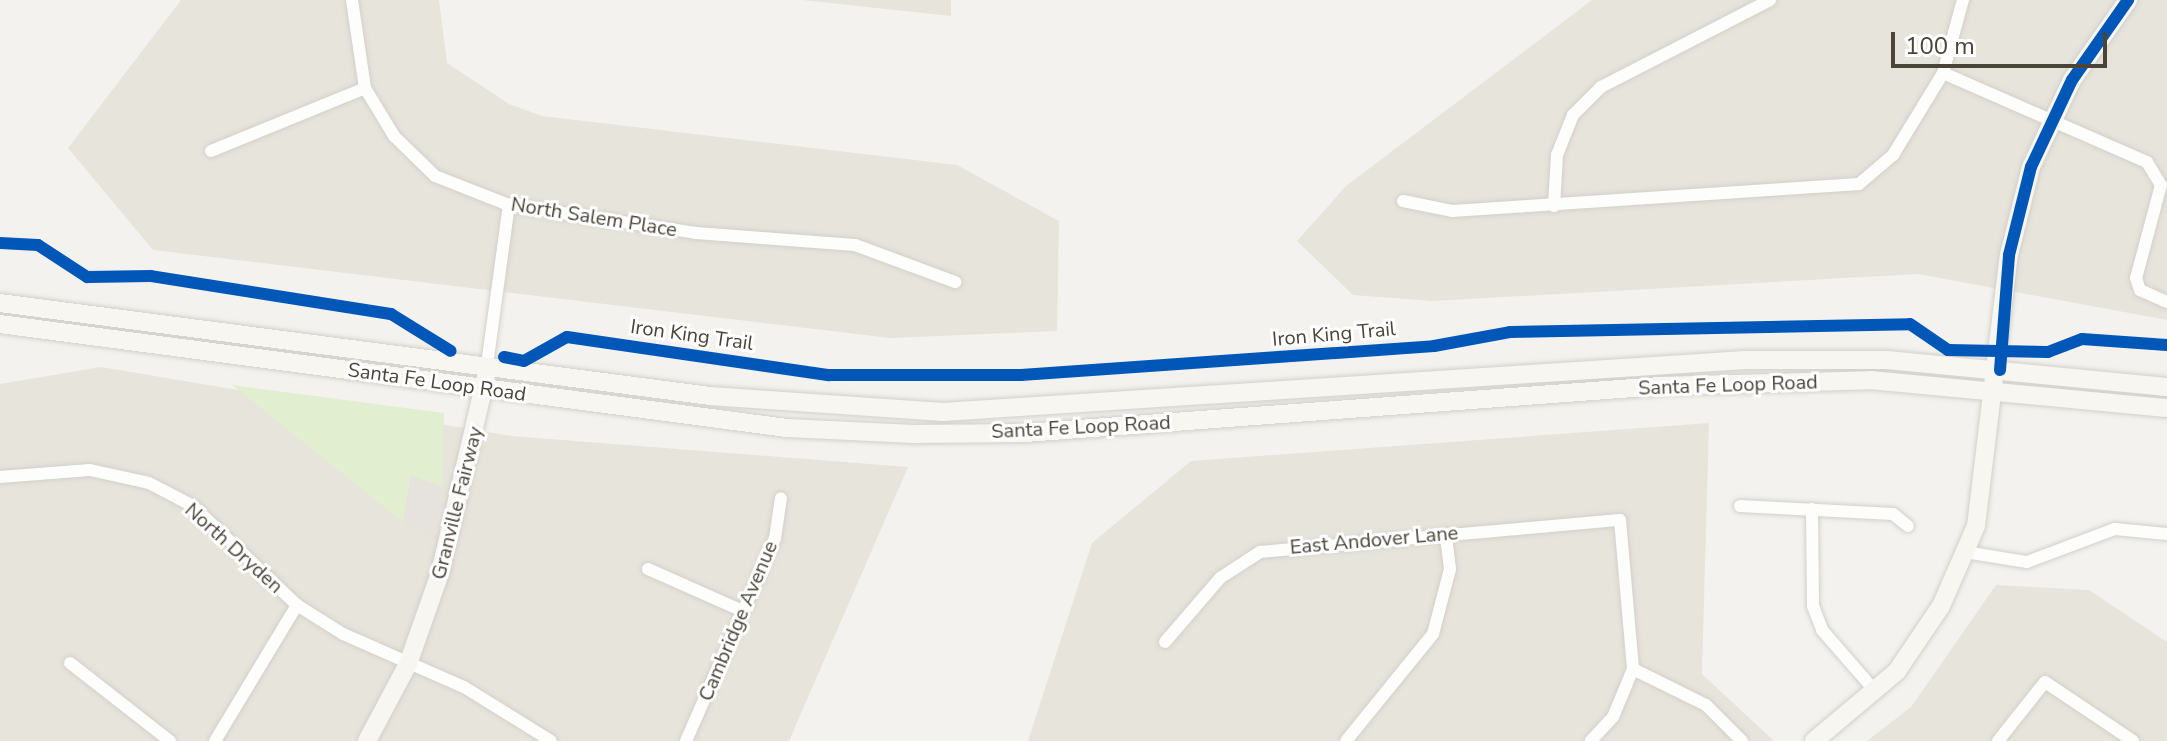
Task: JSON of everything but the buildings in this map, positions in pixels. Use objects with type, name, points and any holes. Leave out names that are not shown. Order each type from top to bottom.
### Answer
[{"type":"main road","points":[[1814,741],[1875,691],[1941,606],[1965,552],[1976,526],[1998,389],[2009,255],[2031,167],[2072,80],[2128,0]]},
{"type":"main road","name":"Santa Fe Loop Road","points":[[0,303],[710,396],[943,412],[1092,408],[1590,366],[1871,360],[2167,387]]},
{"type":"main road","name":"Santa Fe Loop Road","points":[[0,324],[787,428],[914,434],[1025,433],[1661,386],[1870,380],[1998,389],[2167,408]]},
{"type":"main road","name":"Granville Fairway","points":[[367,741],[408,664],[440,573],[485,389],[487,365]]},
{"type":"street","name":"North Salem Place","points":[[352,0],[365,88],[394,136],[435,176],[509,205],[696,233],[855,245],[955,282]]},
{"type":"street","points":[[1554,206],[1557,155],[1573,115],[1601,87],[1770,0]]},
{"type":"street","points":[[1403,201],[1452,211],[1859,184],[1893,155],[1943,73],[1963,0]]},
{"type":"street","points":[[1943,73],[2147,162],[2161,185],[2136,278],[2140,290],[2167,302]]},
{"type":"street","points":[[211,151],[365,88]]},
{"type":"street","name":"Granville Fairway","points":[[487,365],[509,205]]},
{"type":"street","name":"North Dryden","points":[[0,477],[90,470],[149,483],[193,506],[297,605],[408,664],[464,687],[551,741]]},
{"type":"street","name":"Cambridge Avenue","points":[[686,741],[775,538],[781,498]]},
{"type":"street","points":[[1740,506],[1893,514],[1908,526]]},
{"type":"street","points":[[1812,509],[1813,606],[1822,630],[1875,691]]},
{"type":"street","name":"East Andover Lane","points":[[1165,642],[1220,578],[1260,552],[1620,520],[1633,669]]},
{"type":"street","points":[[1965,552],[2027,562],[2115,529],[2167,534]]},
{"type":"street","points":[[1346,741],[1433,634],[1450,569],[1446,534]]},
{"type":"street","points":[[648,569],[743,611]]},
{"type":"street","points":[[215,741],[297,605]]},
{"type":"street","points":[[70,663],[170,741]]},
{"type":"street","points":[[1591,741],[1613,717],[1633,669],[1706,705],[1742,741]]},
{"type":"street","points":[[1998,741],[2045,682],[2133,741]]},
{"type":"shaded area","points":[[181,0],[439,0],[447,63],[509,104],[542,116],[957,165],[1059,221],[1057,331],[890,338],[153,250],[68,148]]},
{"type":"shaded area","points":[[802,0],[951,0],[951,16]]},
{"type":"shaded area","points":[[1592,0],[2167,0],[2167,320],[1918,274],[1432,301],[1353,295],[1297,241],[1346,186]]},
{"type":"shaded area","points":[[101,367],[512,436],[908,467],[789,741],[0,741],[0,384]]},
{"type":"shaded area","points":[[1709,423],[1702,674],[1774,741],[1028,741],[1092,543],[1191,461]]},
{"type":"shaded area","points":[[411,475],[442,487],[433,536],[403,522]]},
{"type":"shaded area","points":[[1996,585],[2089,590],[2167,642],[2167,741],[1867,741],[1911,707]]},
{"type":"green space","points":[[232,385],[444,413],[442,487],[411,476],[403,522]]},
{"type":"cycle path","points":[[2000,370],[2009,255],[2031,167],[2072,80],[2128,0]]},
{"type":"cycle path","points":[[0,243],[38,245],[87,277],[151,276],[391,314],[451,351]]},
{"type":"cycle path","name":"Iron King Trail","points":[[504,357],[524,361],[567,337],[829,375],[1021,375],[1434,346],[1510,332],[1910,324],[1948,350],[2048,352],[2082,339],[2167,345]]}]
